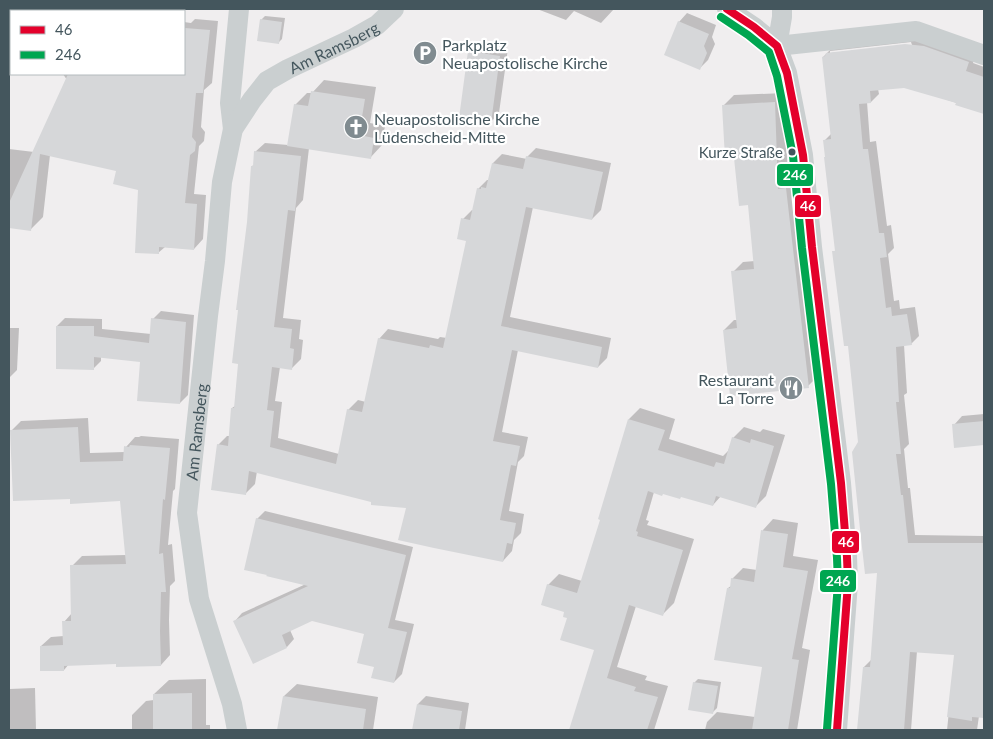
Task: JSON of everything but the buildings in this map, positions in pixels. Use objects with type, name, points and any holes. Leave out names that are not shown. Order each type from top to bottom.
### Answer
[{"type":"street","name":"Am Ramsberg","points":[[237,730],[232,704],[199,599],[187,513],[222,182],[233,129],[230,104],[239,9]]},
{"type":"street","name":"Am Ramsberg","points":[[233,129],[267,81],[288,68],[354,38],[377,25],[394,9]]},
{"type":"street","points":[[727,9],[754,27],[777,46],[788,73],[803,155],[812,247],[841,483],[847,557],[848,583],[837,730]]},
{"type":"street","points":[[777,46],[782,9]]},
{"type":"street","points":[[777,46],[916,31],[984,55]]},
{"type":"transit line","name":"46","points":[[727,9],[754,27],[777,46],[787,73],[803,155],[812,247],[841,483],[847,557],[848,583],[837,730]]},
{"type":"transit line","name":"246","points":[[721,17],[769,52],[777,76],[793,156],[802,248],[831,484],[837,558],[838,583],[827,729]]},
{"type":"place","name":"Parkplatz Neuapostolische Kirche","points":[[425,53]]},
{"type":"place","name":"Neuapostolische Kirche Lüdenscheid-Mitte","points":[[356,127]]},
{"type":"place","name":"Kurze Straße","points":[[792,152]]},
{"type":"place","name":"Restaurant La Torre","points":[[791,388]]}]
